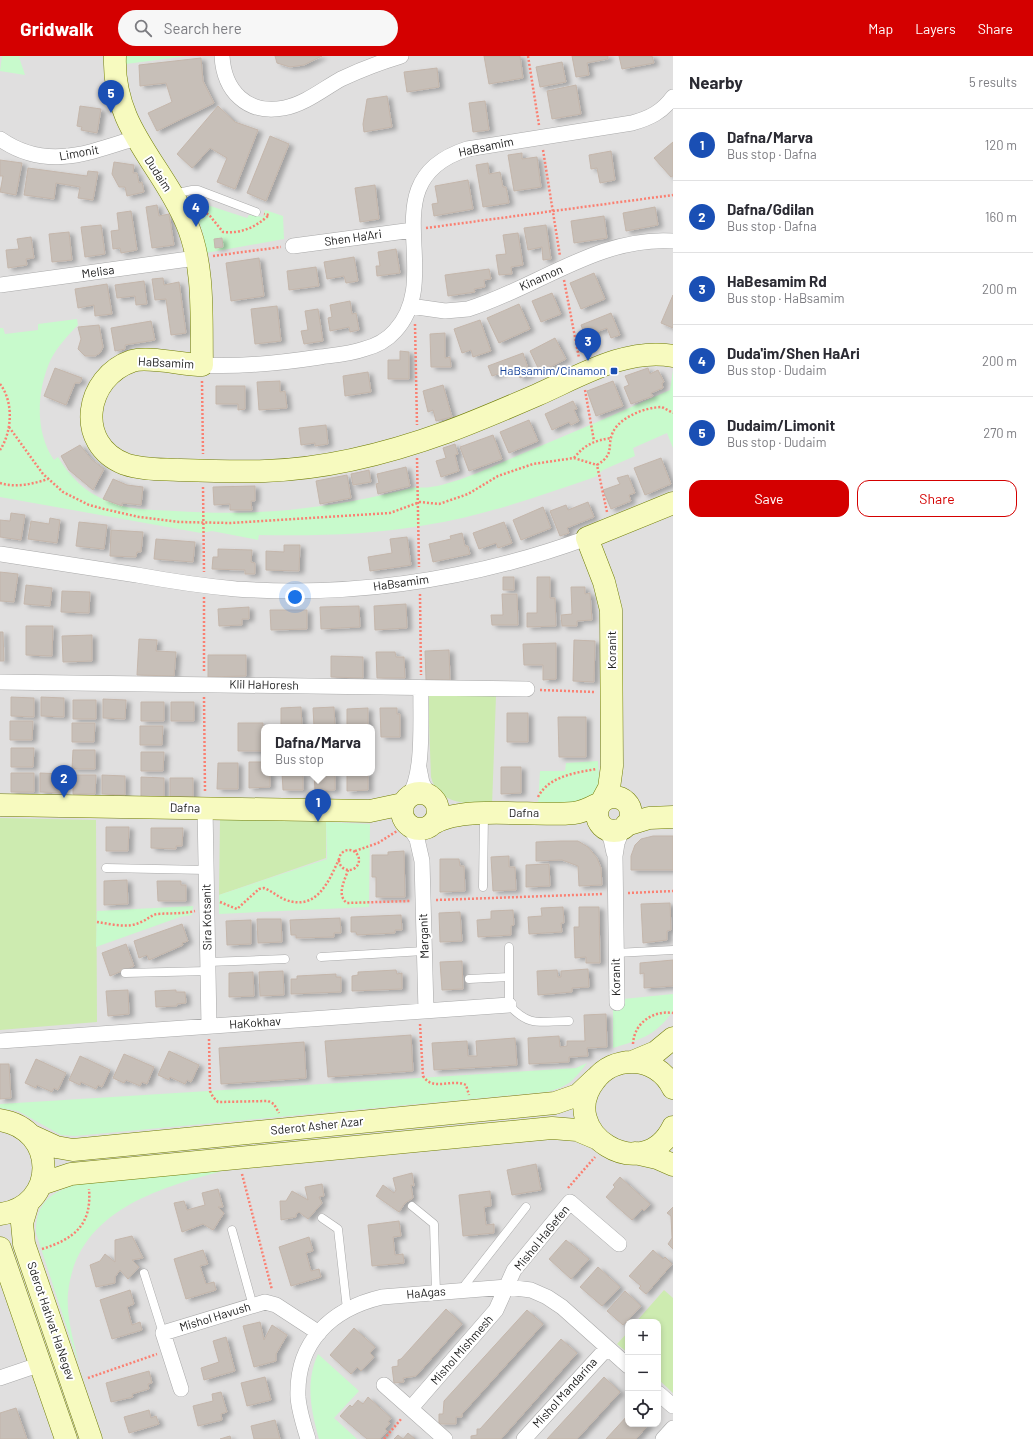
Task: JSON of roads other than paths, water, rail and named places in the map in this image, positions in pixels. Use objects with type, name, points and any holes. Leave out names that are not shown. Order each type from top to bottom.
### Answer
[{"type":"street","name":"Dudaim","points":[[114,56],[118,94],[123,111],[136,138],[175,201],[187,224],[196,258],[200,295],[202,365]]},
{"type":"street","points":[[222,56],[223,70],[228,84],[237,96],[250,105],[266,110],[285,108],[306,100],[342,79],[401,56]]},
{"type":"street","name":"HaBsamim","points":[[672,99],[664,108],[650,118],[632,123],[467,149],[450,156],[436,165],[425,177],[418,192],[414,210],[414,281],[407,311],[395,331],[386,338],[365,349],[274,363],[202,365],[135,360],[119,366],[106,377],[97,392],[92,408],[92,425],[97,441],[108,455],[126,464],[152,469],[226,472],[304,468],[370,456],[417,442],[480,420],[612,363],[644,354],[673,356]]},
{"type":"street","name":"Limonit","points":[[0,139],[23,152],[56,158],[88,154],[136,138]]},
{"type":"street","name":"Shen Ha'Ari","points":[[294,246],[413,230]]},
{"type":"street","name":"Kinamon","points":[[407,311],[445,311],[468,308],[562,268],[624,244],[653,241],[673,241]]},
{"type":"street","name":"Melisa","points":[[0,285],[196,258]]},
{"type":"street","name":"HaBsamim","points":[[0,554],[181,582],[242,589],[320,590],[381,586],[419,581],[500,565],[587,538],[673,503]]},
{"type":"street","name":"Koranit","points":[[587,538],[604,582],[611,610],[612,766],[609,788],[601,802]]},
{"type":"street","name":"Klil HaHoresh","points":[[0,682],[527,689]]},
{"type":"street","name":"Marganit","points":[[421,688],[419,768],[422,783],[415,808],[417,839],[422,861]]},
{"type":"street","name":"Koranit","points":[[612,766],[617,784],[618,819],[611,839],[615,856],[617,1002]]},
{"type":"street","name":"Dafna","points":[[433,824],[452,816],[481,814],[570,813],[585,810],[615,797],[622,799],[618,819],[570,813]]},
{"type":"street","name":"Dafna","points":[[0,804],[370,811],[415,808],[454,810],[481,814]]},
{"type":"street","name":"Sira Kotsanit","points":[[205,808],[209,1026]]},
{"type":"street","points":[[415,808],[438,812],[433,824]]},
{"type":"street","points":[[618,819],[665,817]]},
{"type":"street","name":"Marganit","points":[[423,1011],[424,951],[422,861],[425,840],[433,824]]},
{"type":"street","name":"HaKokhav","points":[[0,1041],[509,1005]]},
{"type":"street","points":[[635,1061],[656,1052],[673,1038]]},
{"type":"street","points":[[635,1061],[655,1068],[666,1077],[673,1088]]},
{"type":"street","name":"Sderot Asher Azar","points":[[0,1120],[21,1127],[32,1136],[56,1147],[73,1150],[560,1102],[582,1092],[596,1078],[614,1065],[635,1061]]},
{"type":"street","points":[[596,1078],[588,1091],[586,1112],[589,1125],[596,1138]]},
{"type":"street","points":[[635,1153],[655,1147],[667,1137],[673,1127]]},
{"type":"street","name":"Sderot Asher Azar","points":[[41,1184],[66,1175],[552,1128],[577,1130],[596,1138],[614,1150],[657,1158],[673,1166]]},
{"type":"street","points":[[0,1214],[15,1210],[28,1202],[41,1184],[44,1170],[43,1156],[32,1136]]},
{"type":"street","name":"Sderot Hativat HaNegev","points":[[28,1202],[22,1228],[27,1253],[91,1439]]},
{"type":"street","name":"Mishol HaGefen","points":[[506,1287],[514,1270],[570,1202],[619,1244]]},
{"type":"street","name":"Sderot Hativat HaNegev","points":[[0,1248],[66,1439]]},
{"type":"street","name":"HaAgas","points":[[308,1439],[298,1399],[298,1384],[306,1354],[319,1333],[334,1317],[364,1301],[382,1297],[506,1287],[531,1290],[552,1300],[625,1363]]},
{"type":"street","name":"Mishol Mishmesh","points":[[410,1408],[496,1310],[506,1287]]},
{"type":"street","name":"Mishol Havush","points":[[181,1389],[163,1333],[265,1302],[276,1305],[319,1333]]},
{"type":"street","name":"Mishol Mandarina","points":[[524,1439],[607,1348]]},
{"type":"street","points":[[0,1378],[41,1364]]},
{"type":"street","points":[[384,1385],[445,1439]]},
{"type":"street","points":[[661,1396],[673,1406]]},
{"type":"street","points":[[663,1439],[673,1428]]},
{"type":"lane","points":[[175,201],[192,190],[198,190],[256,212]]},
{"type":"lane","points":[[481,814],[483,887]]},
{"type":"lane","points":[[106,868],[206,870]]},
{"type":"lane","points":[[509,947],[509,1005],[519,1016],[532,1021],[569,1021]]},
{"type":"lane","points":[[616,953],[673,950]]},
{"type":"lane","points":[[321,957],[424,951]]},
{"type":"lane","points":[[125,973],[284,959]]},
{"type":"lane","points":[[469,979],[509,977]]},
{"type":"lane","points":[[412,1206],[434,1224],[436,1292]]},
{"type":"lane","points":[[461,1290],[526,1208]]},
{"type":"lane","points":[[322,1218],[338,1229],[347,1309]]},
{"type":"lane","points":[[232,1230],[253,1306]]},
{"type":"lane","points":[[144,1273],[163,1333]]},
{"type":"place","name":"Dudaim/Limonit","points":[[111,113]]},
{"type":"place","name":"Duda'im/Shen HaAri","points":[[196,227]]},
{"type":"place","name":"HaBesamim Rd","points":[[588,361]]},
{"type":"place","name":"HaBsamim/Cinamon","points":[[614,371]]},
{"type":"place","name":"Dafna/Gdilan","points":[[64,798]]},
{"type":"place","name":"Dafna/Marva","points":[[318,822]]}]
